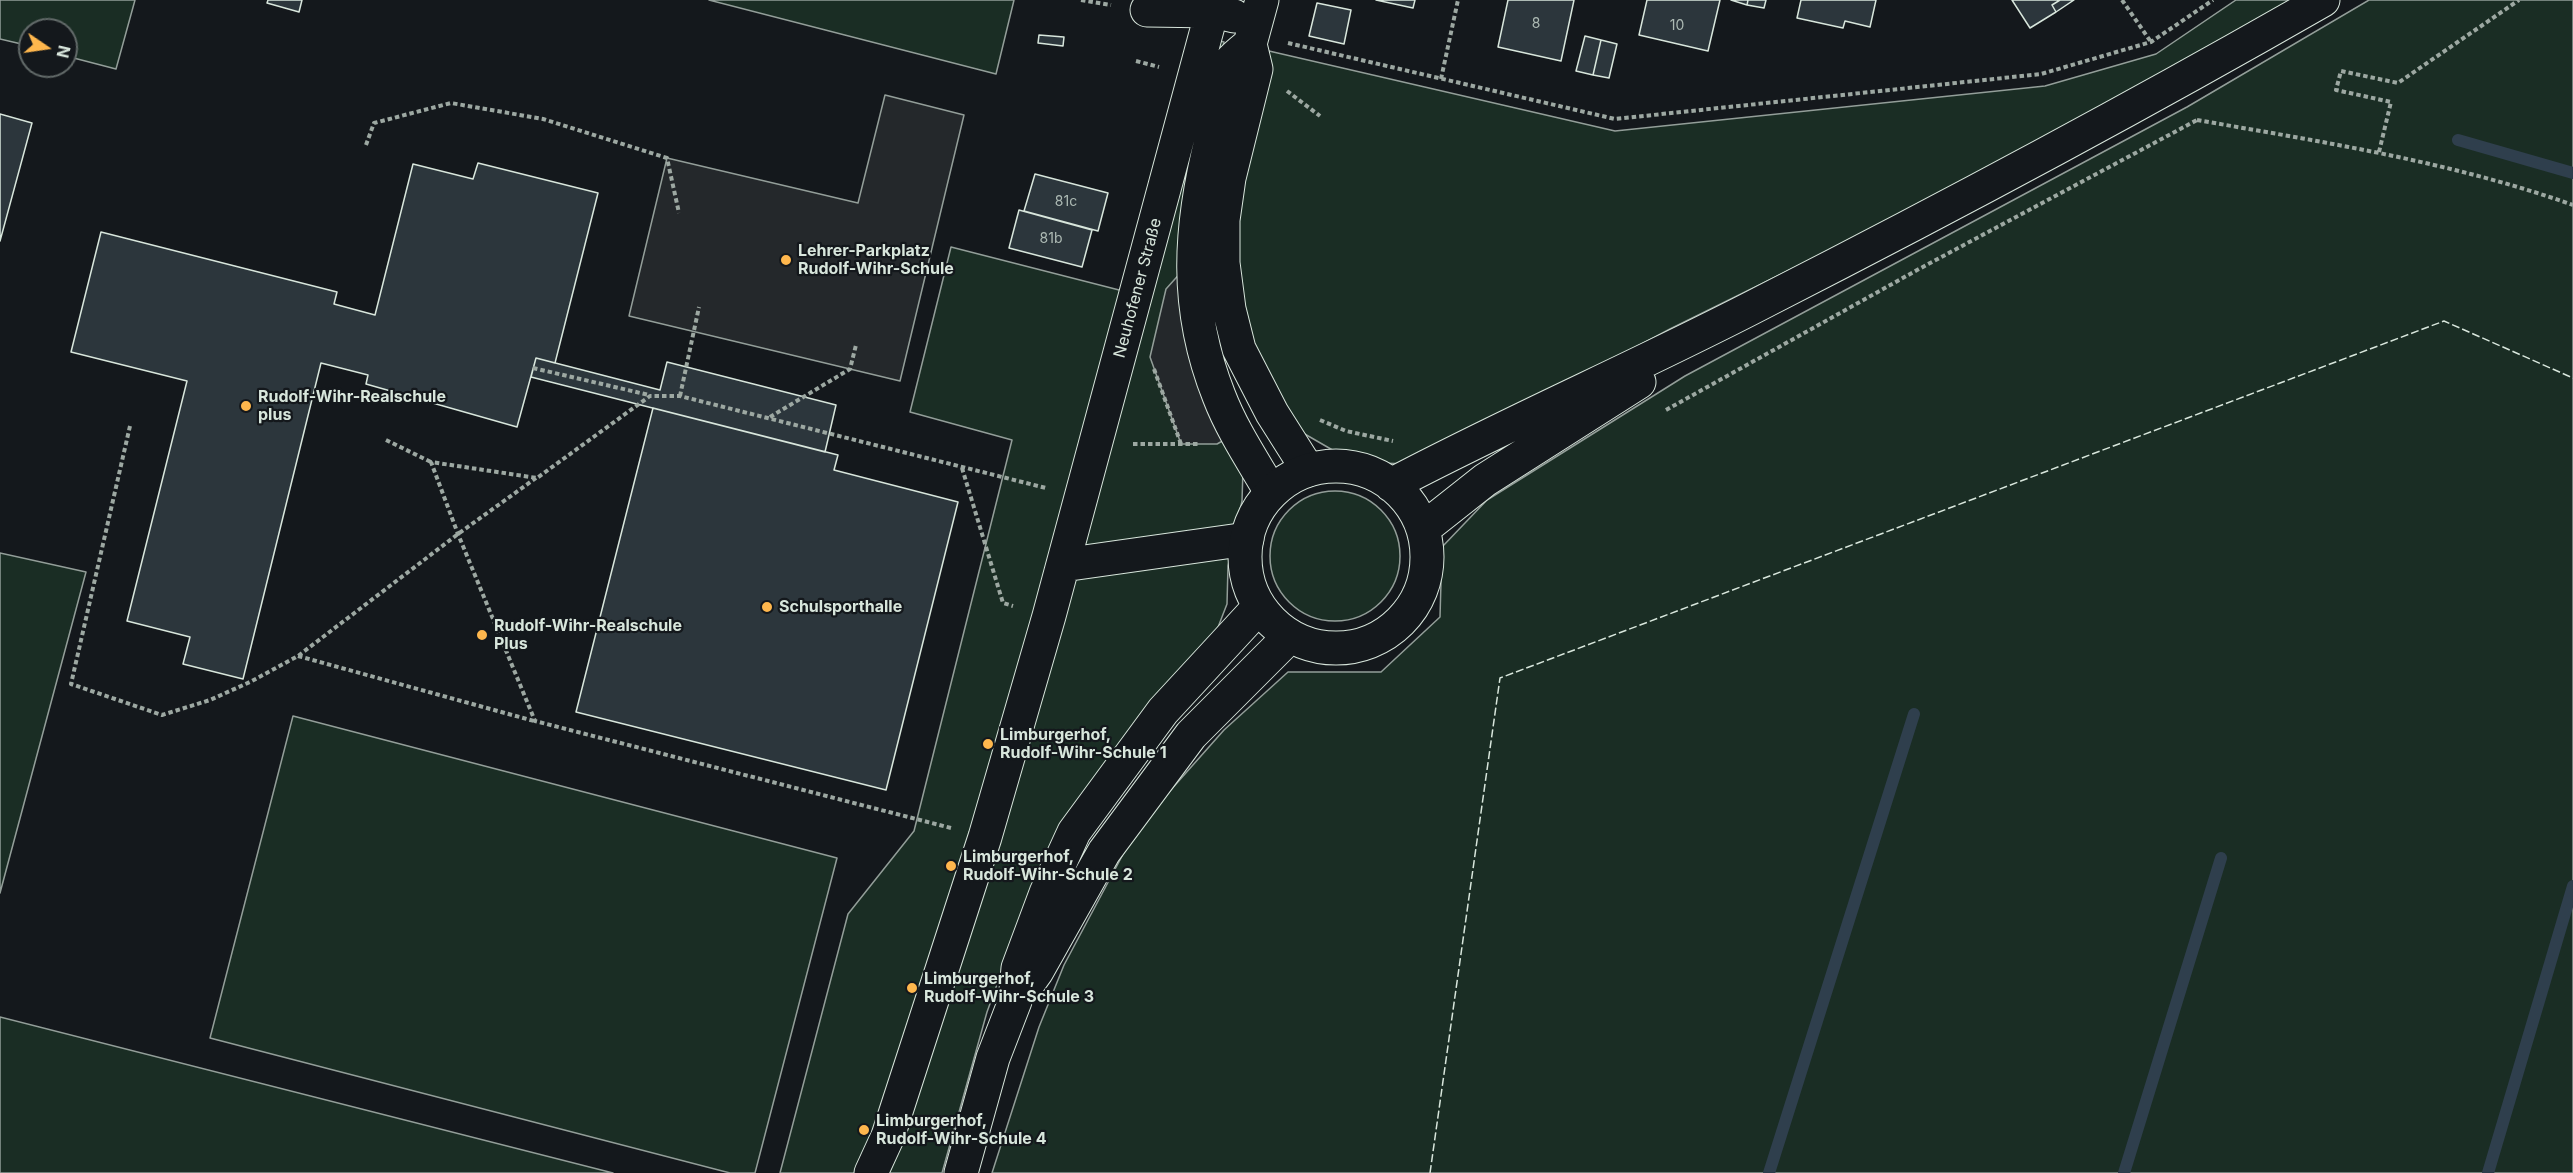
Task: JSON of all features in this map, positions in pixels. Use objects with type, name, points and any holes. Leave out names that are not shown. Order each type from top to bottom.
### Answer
[{"type":"main road","points":[[1391,485],[1474,441],[1764,302],[2178,84],[2322,0]]},
{"type":"main road","points":[[1147,10],[1214,6],[1256,22]]},
{"type":"main road","name":"Neuhofener Straße","points":[[871,1173],[888,1136],[985,837],[1082,498],[1214,6]]},
{"type":"main road","points":[[1256,22],[1230,63],[1202,175],[1195,219],[1192,260],[1195,306],[1204,353],[1219,398],[1271,492]]},
{"type":"main road","points":[[1256,22],[1256,69],[1229,178],[1223,220],[1223,263],[1229,309],[1239,349],[1253,379],[1308,470]]},
{"type":"main road","points":[[1423,529],[1485,480],[1764,302]]},
{"type":"main road","points":[[1337,466],[1366,471],[1391,485],[1405,497],[1423,529],[1426,556],[1423,584],[1411,608],[1393,628],[1369,642],[1343,649],[1315,646],[1290,636],[1272,623],[1259,607],[1249,586],[1245,562],[1247,539],[1256,514],[1271,492],[1288,479],[1308,470],[1337,466]]},
{"type":"main road","points":[[1063,565],[1247,539]]},
{"type":"main road","points":[[1015,1001],[1018,968],[1046,893],[1074,832],[1163,711],[1259,607]]},
{"type":"main road","points":[[961,1173],[993,1058],[1015,1001],[1037,971],[1104,852],[1191,735],[1290,636]]},
{"type":"path","points":[[1441,79],[1458,0]]},
{"type":"path","points":[[2122,0],[2151,42]]},
{"type":"path","points":[[1256,22],[1276,40],[1615,119],[2041,74],[2151,42],[2213,0]]},
{"type":"path","points":[[2379,152],[2391,102],[2336,90],[2341,71],[2398,84],[2519,0]]},
{"type":"path","points":[[2178,84],[2197,120],[2379,152],[2528,189],[2573,205]]},
{"type":"path","points":[[1285,90],[1320,116]]},
{"type":"path","points":[[366,145],[374,123],[451,103],[543,119],[667,158],[678,213]]},
{"type":"path","points":[[680,396],[699,307]]},
{"type":"path","points":[[771,417],[850,369],[856,345]]},
{"type":"path","points":[[534,368],[650,396],[680,396],[771,417],[1082,498]]},
{"type":"path","points":[[1154,368],[1181,444]]},
{"type":"path","points":[[130,426],[71,684],[162,715],[210,700],[298,656],[458,534],[650,396]]},
{"type":"path","points":[[1092,458],[1137,442],[1216,444],[1237,433]]},
{"type":"path","points":[[386,440],[431,462],[537,478]]},
{"type":"path","points":[[431,462],[535,721]]},
{"type":"path","points":[[962,467],[1003,603],[1049,616]]},
{"type":"path","points":[[298,656],[535,721],[985,837]]},
{"type":"green space","points":[[0,0],[135,0],[116,69],[78,59],[78,18],[18,18],[18,43],[0,39]]},
{"type":"green space","points":[[709,0],[1014,0],[996,74]]},
{"type":"green space","points":[[2236,0],[2300,0],[1883,224],[1670,329],[1480,430],[1409,464],[1380,463],[1362,455],[1336,452],[1303,433],[1258,363],[1235,291],[1237,184],[1269,51],[1615,131],[2045,86],[2156,54]]},
{"type":"green space","points":[[2369,0],[2573,0],[2573,1173],[992,1173],[1039,1027],[1064,965],[1137,828],[1224,730],[1288,672],[1381,672],[1440,617],[1442,547],[1487,500],[1685,376],[2187,107]]},
{"type":"green space","points":[[1193,35],[1224,42],[1188,198],[1229,437],[1243,469],[1242,501],[1228,566],[1227,604],[1215,635],[1022,916],[987,1012],[942,1173],[780,1173],[848,914],[914,831],[1012,440],[910,412],[951,247],[1123,291]]},
{"type":"green space","points":[[1335,491],[1360,496],[1381,510],[1395,531],[1400,556],[1395,581],[1381,602],[1360,616],[1335,621],[1310,616],[1289,602],[1275,581],[1270,556],[1275,531],[1289,510],[1310,496]]},
{"type":"green space","points":[[0,553],[86,572],[0,893]]},
{"type":"green space","points":[[293,716],[837,858],[755,1173],[730,1173],[210,1038]]},
{"type":"green space","points":[[0,1017],[613,1173],[0,1173]]},
{"type":"shaded area","name":"Lehrer-Parkplatz Rudolf-Wihr-Schule","points":[[885,95],[964,115],[900,381],[629,316],[667,158],[858,203]]},
{"type":"shaded area","points":[[1192,260],[1237,433],[1217,444],[1181,444],[1150,357],[1166,289]]},
{"type":"building","points":[[268,0],[302,0],[299,12],[267,3]]},
{"type":"building","points":[[1376,0],[1415,0],[1413,8]]},
{"type":"building","points":[[1508,0],[1574,0],[1561,61],[1498,47]]},
{"type":"building","points":[[1647,0],[1720,0],[1708,51],[1639,35]]},
{"type":"building","points":[[1731,0],[1748,0],[1747,5]]},
{"type":"building","points":[[1748,0],[1766,0],[1764,8],[1747,5]]},
{"type":"building","points":[[1801,0],[1876,0],[1870,27],[1845,21],[1843,28],[1797,18]]},
{"type":"building","points":[[2012,0],[2060,0],[2052,5],[2056,12],[2030,28]]},
{"type":"building","points":[[2060,0],[2074,0],[2056,12],[2052,5]]},
{"type":"building","points":[[1317,3],[1351,10],[1344,44],[1309,36]]},
{"type":"building","points":[[1039,35],[1064,37],[1063,46],[1038,43]]},
{"type":"building","points":[[1585,36],[1601,40],[1593,75],[1576,71]]},
{"type":"building","points":[[1601,40],[1617,44],[1609,78],[1593,75]]},
{"type":"building","points":[[0,114],[32,123],[0,241]]},
{"type":"building","name":"Rudolf-Wihr-Realschule plus","points":[[478,163],[598,193],[555,363],[536,358],[517,427],[366,384],[368,375],[321,363],[243,679],[183,664],[190,637],[127,621],[187,381],[71,352],[101,232],[337,292],[334,304],[375,315],[413,164],[473,179]]},
{"type":"building","points":[[1035,174],[1108,193],[1098,231],[1024,211]]},
{"type":"building","points":[[1019,210],[1092,230],[1082,267],[1009,248]]},
{"type":"building","points":[[536,358],[660,390],[667,362],[836,405],[825,452],[531,377]]},
{"type":"building","name":"Schulsporthalle","points":[[653,408],[838,455],[834,470],[958,502],[886,790],[576,712]]},
{"type":"waterway","points":[[2458,140],[2573,173]]},
{"type":"waterway","points":[[1769,1173],[1914,714]]},
{"type":"waterway","points":[[2124,1173],[2221,858]]},
{"type":"waterway","points":[[2488,1173],[2573,886]]},
{"type":"fence","points":[[1430,1173],[1500,678],[2444,321],[2573,378]]},
{"type":"place","name":"Lehrer-Parkplatz Rudolf-Wihr-Schule","points":[[786,260]]},
{"type":"place","name":"Rudolf-Wihr-Realschule plus","points":[[246,406]]},
{"type":"place","name":"Schulsporthalle","points":[[767,607]]},
{"type":"place","name":"Rudolf-Wihr-Realschule Plus","points":[[482,635]]},
{"type":"place","name":"Limburgerhof, Rudolf-Wihr-Schule 1","points":[[988,744]]},
{"type":"place","name":"Limburgerhof, Rudolf-Wihr-Schule 2","points":[[951,866]]},
{"type":"place","name":"Limburgerhof, Rudolf-Wihr-Schule 3","points":[[912,988]]},
{"type":"place","name":"Limburgerhof, Rudolf-Wihr-Schule 4","points":[[864,1130]]}]
